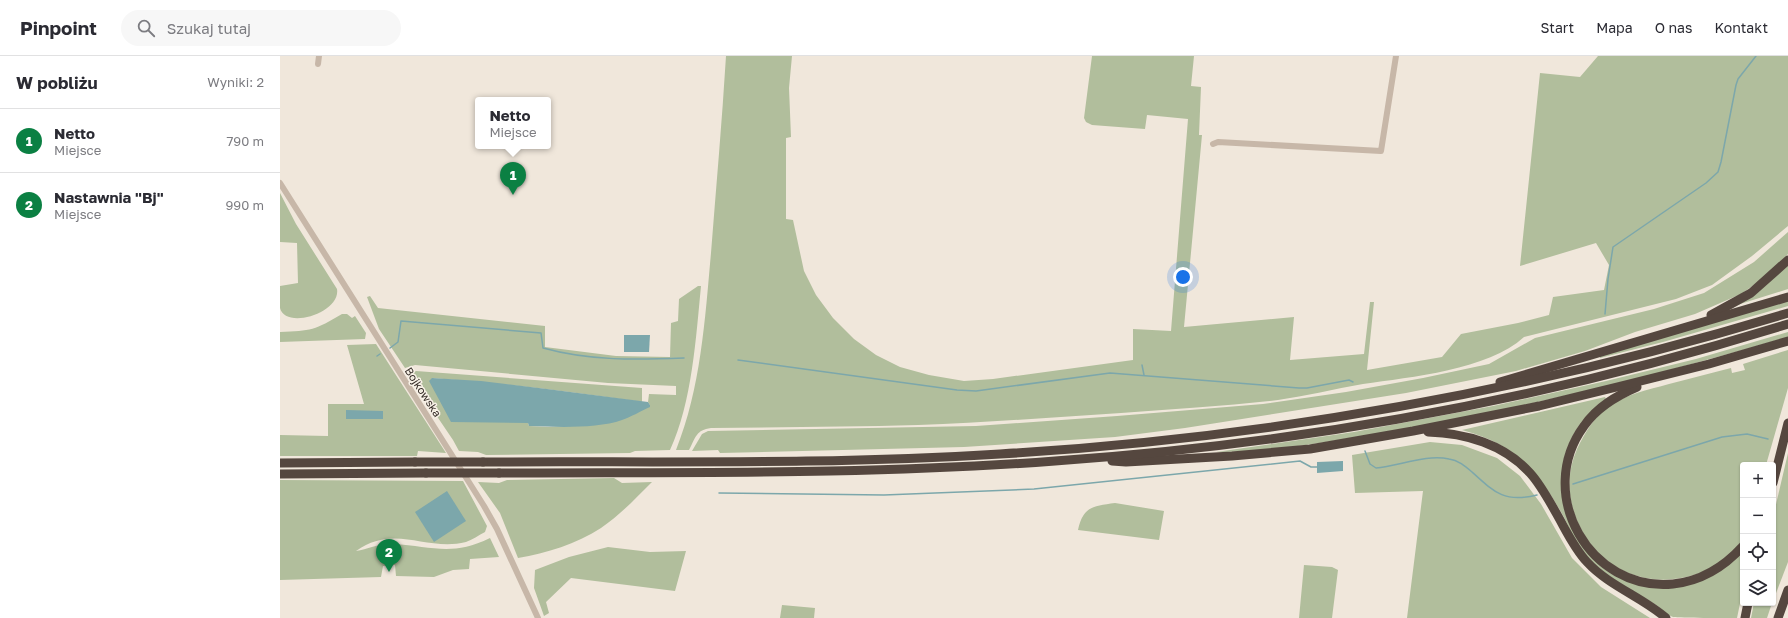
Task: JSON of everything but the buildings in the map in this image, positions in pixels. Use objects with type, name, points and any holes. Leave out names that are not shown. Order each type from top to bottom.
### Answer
[{"type":"highway","points":[[1696,324],[1751,293],[1788,260]]},
{"type":"highway","points":[[1421,403],[1547,368],[1788,297]]},
{"type":"highway","points":[[280,463],[910,459],[1105,447],[1275,427],[1421,403],[1527,382],[1648,353],[1788,313]]},
{"type":"highway","points":[[280,474],[890,470],[956,468],[1089,459],[1178,450],[1296,434],[1437,411],[1542,389],[1645,364],[1788,324]]},
{"type":"highway","points":[[1089,459],[1126,462],[1266,453],[1336,445],[1539,406],[1660,377],[1788,341]]},
{"type":"highway","points":[[1660,377],[1613,398],[1591,417],[1576,438],[1566,467],[1565,482],[1568,510],[1574,526],[1582,541],[1606,566],[1628,578],[1662,585],[1681,583],[1699,578],[1725,565],[1740,549]]},
{"type":"highway","points":[[1776,471],[1788,423]]},
{"type":"highway","points":[[1412,431],[1452,434],[1479,440],[1501,450],[1518,462],[1530,472],[1542,489],[1574,546],[1587,562],[1601,575],[1666,618]]},
{"type":"highway","points":[[1778,618],[1788,590]]},
{"type":"highway","points":[[1745,618],[1747,606]]},
{"type":"street","points":[[318,64],[319,56]]},
{"type":"street","points":[[1213,144],[1218,142],[1381,151],[1396,56]]},
{"type":"street","name":"Bojkowska","points":[[280,183],[484,506],[500,535],[538,618]]},
{"type":"green space","points":[[726,56],[792,56],[789,88],[791,137],[786,138],[786,219],[793,220],[804,271],[816,295],[833,318],[854,339],[876,355],[900,367],[929,375],[964,381],[993,379],[1133,360],[1133,329],[1171,331],[1188,119],[1147,115],[1145,129],[1092,125],[1086,122],[1084,118],[1092,56],[1194,56],[1191,86],[1201,87],[1199,135],[1202,135],[1184,327],[1294,317],[1290,360],[1364,354],[1370,302],[1374,302],[1367,370],[1442,357],[1461,334],[1518,323],[1549,315],[1553,297],[1604,290],[1609,265],[1596,243],[1520,266],[1540,73],[1580,77],[1598,56],[1788,56],[1788,226],[1752,256],[1712,285],[1676,299],[1524,337],[1509,348],[1470,365],[1426,375],[1363,384],[1278,400],[1200,407],[943,424],[711,428],[699,432],[689,450],[676,450],[691,402],[701,353],[711,253]]},
{"type":"green space","points":[[280,193],[296,224],[337,289],[336,298],[330,305],[312,316],[292,318],[284,314],[280,308],[280,286],[298,283],[297,243],[280,242]]},
{"type":"green space","points":[[1788,232],[1788,254],[1764,278],[1741,294],[1695,314],[1635,332],[1585,351],[1516,371],[1406,393],[1185,428],[1115,437],[964,447],[720,453],[718,450],[692,451],[702,434],[708,431],[976,426],[1117,416],[1263,404],[1346,392],[1423,378],[1489,364],[1535,338],[1654,309],[1704,293],[1754,262]]},
{"type":"green space","points":[[1788,264],[1788,289],[1737,305]]},
{"type":"green space","points":[[698,286],[701,286],[692,370],[683,412],[670,450],[635,451],[630,453],[486,455],[478,452],[459,451],[409,375],[416,371],[642,388],[642,402],[537,388],[432,378],[528,423],[529,426],[548,427],[592,425],[650,405],[648,402],[649,394],[676,395],[676,386],[608,383],[415,365],[405,368],[379,329],[367,297],[370,296],[378,308],[545,326],[545,347],[616,356],[670,357],[671,323],[678,321],[679,299]]},
{"type":"green space","points":[[1788,300],[1788,306],[1663,342],[1600,358],[1600,356]]},
{"type":"green space","points":[[342,314],[347,314],[352,318],[355,316],[366,333],[365,339],[280,342],[280,332],[312,329]]},
{"type":"green space","points":[[1788,332],[1788,337],[1740,351],[1594,389],[1496,411],[1307,445],[1262,450],[1216,452],[1354,432],[1493,406],[1696,359]]},
{"type":"green space","points":[[376,344],[446,453],[418,451],[417,456],[280,456],[280,435],[328,436],[328,404],[364,404],[347,345]]},
{"type":"green space","points":[[1788,350],[1788,388],[1767,462],[1740,462],[1740,543],[1720,563],[1700,573],[1680,578],[1660,580],[1640,577],[1621,570],[1604,559],[1590,544],[1579,525],[1572,506],[1569,487],[1573,458],[1593,421],[1602,412],[1621,399],[1637,393],[1731,368],[1732,373],[1745,370],[1743,364]]},
{"type":"green space","points":[[1605,397],[1606,399],[1589,413],[1576,430],[1568,448],[1563,467],[1562,487],[1565,507],[1572,527],[1583,546],[1602,567],[1614,576],[1628,581],[1673,587],[1683,585],[1740,553],[1740,604],[1737,618],[1673,617],[1606,574],[1581,549],[1552,496],[1532,470],[1521,459],[1495,442],[1480,435],[1462,430]]},
{"type":"green space","points":[[1430,442],[1462,445],[1497,458],[1520,476],[1541,504],[1572,558],[1601,587],[1650,618],[1407,618],[1423,491],[1355,493],[1352,455]]},
{"type":"green space","points":[[1788,453],[1788,562],[1776,593],[1776,534],[1776,504]]},
{"type":"green space","points":[[614,478],[622,483],[652,482],[615,518],[591,534],[561,547],[518,558],[500,513],[478,482],[499,483],[507,480]]},
{"type":"green space","points":[[280,480],[463,481],[487,526],[485,532],[466,542],[451,544],[437,544],[397,538],[384,539],[370,543],[356,551],[388,544],[452,549],[476,544],[490,538],[499,557],[470,559],[469,569],[453,570],[434,577],[396,576],[395,565],[383,566],[381,577],[280,580]]},
{"type":"green space","points":[[1115,503],[1164,511],[1159,540],[1078,530],[1083,516],[1090,509],[1101,505]]},
{"type":"green space","points":[[608,547],[650,552],[686,551],[675,591],[571,578],[546,602],[549,613],[544,616],[534,588],[535,570],[569,557]]},
{"type":"green space","points":[[1304,565],[1332,567],[1338,570],[1332,618],[1299,618]]},
{"type":"green space","points":[[782,605],[815,608],[814,618],[780,618]]},
{"type":"green space","points":[[1753,606],[1771,606],[1767,618],[1751,618]]},
{"type":"water","points":[[624,335],[650,335],[649,352],[624,352]]},
{"type":"water","points":[[432,378],[481,381],[648,402],[650,407],[612,423],[576,427],[529,426],[528,423],[451,422],[429,381]]},
{"type":"water","points":[[346,410],[383,411],[383,419],[346,419]]},
{"type":"water","points":[[1343,461],[1343,471],[1317,473],[1317,462]]},
{"type":"water","points":[[447,491],[466,521],[434,542],[415,512]]},
{"type":"waterway","points":[[1605,314],[1613,247],[1706,183],[1718,172],[1736,85],[1738,79],[1756,56]]},
{"type":"waterway","points":[[390,348],[398,342],[401,321],[541,333],[543,348],[578,355],[613,359],[684,358]]},
{"type":"waterway","points":[[738,360],[957,390],[976,391],[1110,373],[1299,388],[1307,388],[1349,380],[1353,382]]},
{"type":"waterway","points":[[1142,365],[1144,375]]},
{"type":"waterway","points":[[1573,484],[1722,437],[1747,434],[1768,439]]},
{"type":"waterway","points":[[1365,451],[1370,464],[1376,468],[1422,459],[1449,459],[1461,464],[1494,491],[1508,497],[1517,498],[1537,495]]},
{"type":"waterway","points":[[719,493],[884,495],[1034,489],[1300,461],[1311,467],[1317,467]]},
{"type":"place","name":"Netto","points":[[513,195]]},
{"type":"place","name":"Nastawnia \"Bj\"","points":[[389,572]]}]
